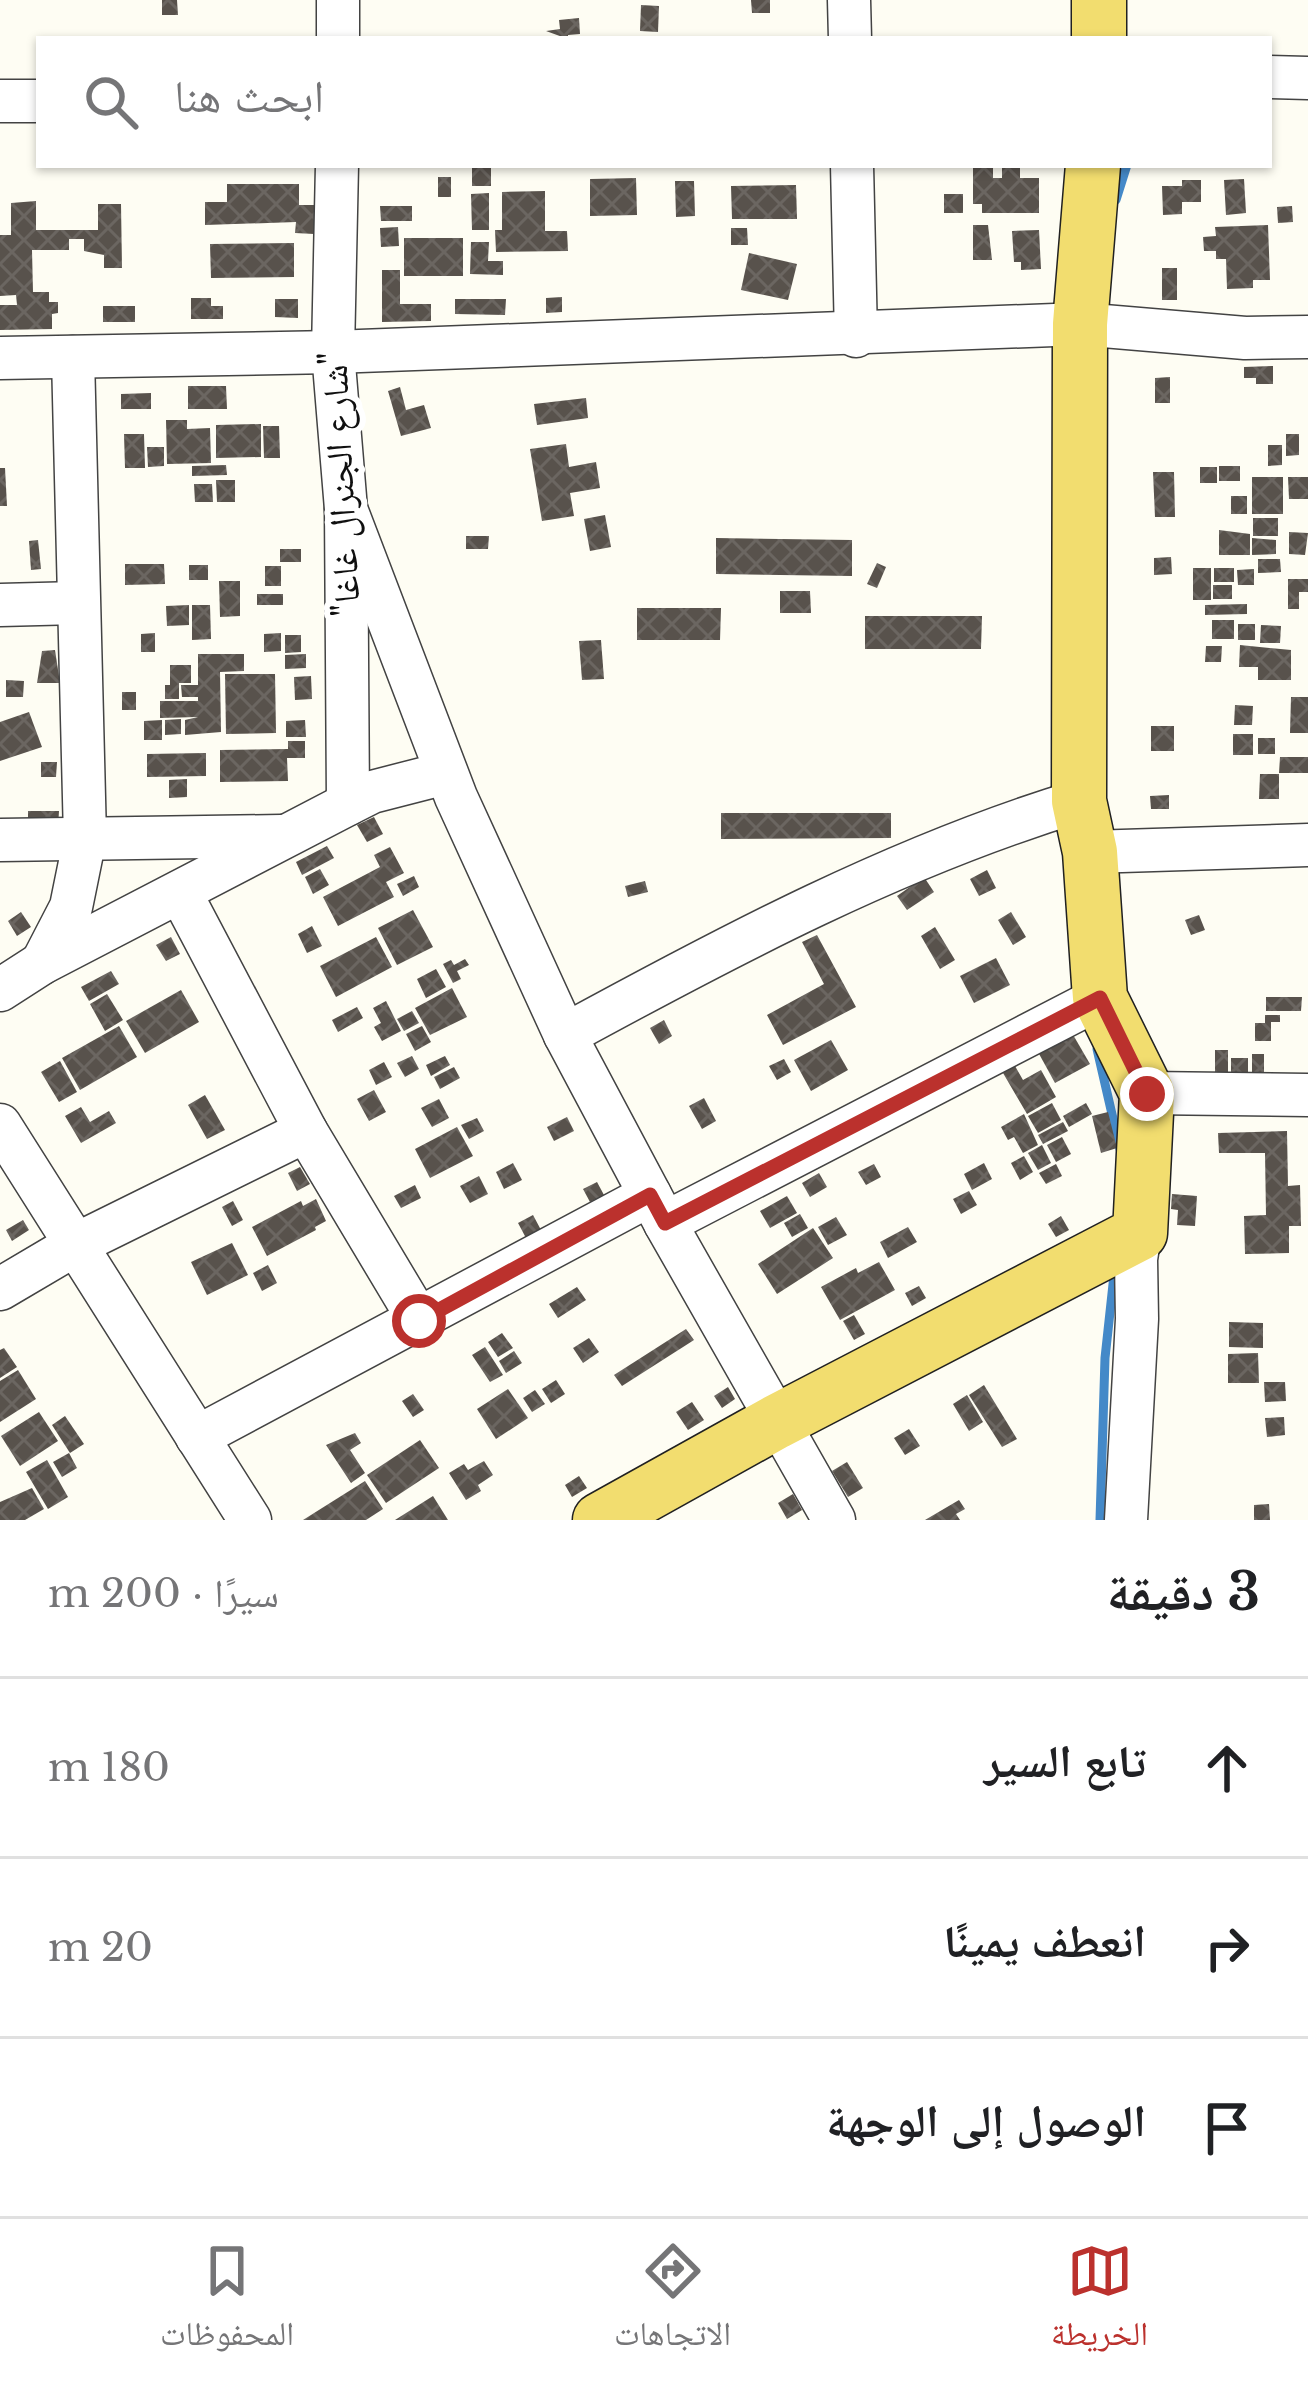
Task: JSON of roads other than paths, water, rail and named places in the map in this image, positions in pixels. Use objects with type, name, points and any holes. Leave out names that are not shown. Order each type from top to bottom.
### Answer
[{"type":"main road","points":[[1099,0],[1099,36]]},
{"type":"main road","points":[[599,1520],[776,1422],[1140,1233],[1147,1094],[1100,998],[1085,826],[1077,487],[1080,324],[1093,168]]},
{"type":"street","points":[[338,0],[338,36]]},
{"type":"street","points":[[849,0],[850,36]]},
{"type":"street","points":[[1272,77],[1308,78]]},
{"type":"street","points":[[0,101],[36,100]]},
{"type":"street","name":"\"شارع الجنرال غاغا\"","points":[[337,168],[333,352],[346,509],[348,804]]},
{"type":"street","points":[[852,168],[856,336]]},
{"type":"street","points":[[0,358],[856,336],[1080,324],[1245,338],[1308,337]]},
{"type":"street","points":[[42,963],[71,907],[85,838],[73,357]]},
{"type":"street","points":[[346,509],[446,773],[565,1035],[657,1209],[834,1520]]},
{"type":"street","points":[[0,605],[78,603]]},
{"type":"street","points":[[0,990],[42,963],[372,792],[446,773]]},
{"type":"street","points":[[565,1035],[705,959],[922,856],[1085,826],[1308,845]]},
{"type":"street","points":[[0,840],[291,836]]},
{"type":"street","points":[[181,892],[306,1131],[419,1321]]},
{"type":"street","points":[[197,1437],[419,1321],[1100,998]]},
{"type":"street","points":[[1147,1094],[1308,1095]]},
{"type":"street","points":[[0,1125],[250,1520]]},
{"type":"street","points":[[0,1288],[306,1131]]},
{"type":"street","points":[[1126,1520],[1140,1233]]},
{"type":"waterway","points":[[1116,200],[1126,168]]},
{"type":"waterway","points":[[1097,1049],[1120,1149]]},
{"type":"waterway","points":[[1100,1520],[1105,1358],[1115,1266]]}]
